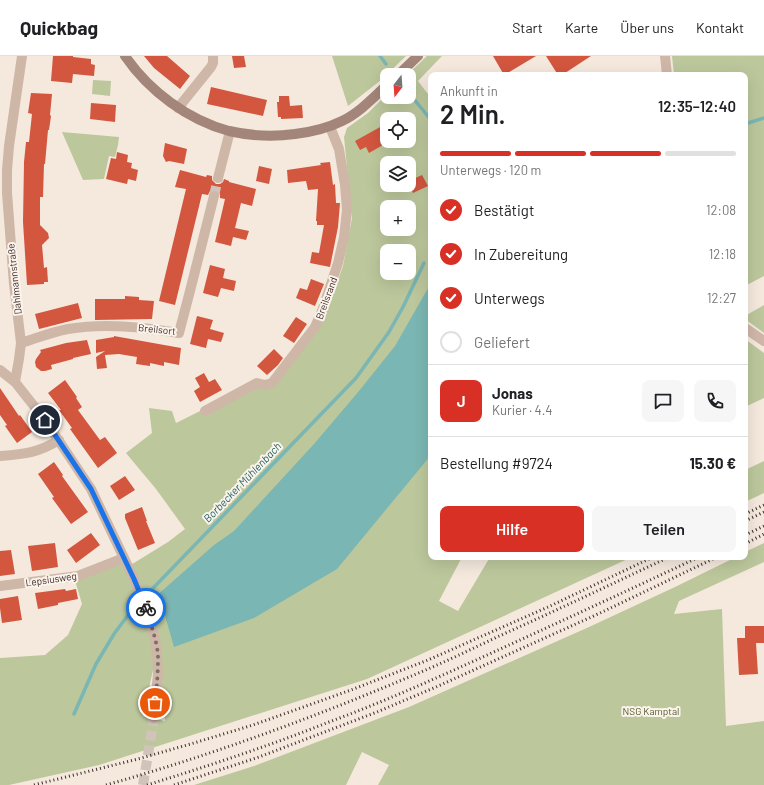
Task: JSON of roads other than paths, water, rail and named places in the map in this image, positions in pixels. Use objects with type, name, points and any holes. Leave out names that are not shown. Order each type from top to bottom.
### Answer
[{"type":"main road","points":[[125,56],[132,67],[147,83],[178,108],[215,126],[230,131],[254,135],[279,136],[303,133],[330,127],[343,121],[366,105],[380,92]]},
{"type":"main road","points":[[405,68],[418,56]]},
{"type":"street","name":"Dahlmannstraße","points":[[15,382],[21,343],[13,268],[7,193],[7,170],[22,56]]},
{"type":"street","points":[[178,108],[211,67],[214,56]]},
{"type":"street","points":[[665,56],[667,72]]},
{"type":"street","name":"Breilsrand","points":[[205,411],[257,383],[265,385],[272,383],[315,327],[338,263],[344,237],[347,210],[345,185],[339,149],[330,127]]},
{"type":"street","points":[[218,178],[230,131]]},
{"type":"street","name":"Breilsort","points":[[21,343],[68,329],[86,327],[129,326],[179,333],[214,196]]},
{"type":"street","points":[[748,330],[764,341]]},
{"type":"street","points":[[0,370],[15,382],[45,420],[91,489],[136,585],[146,608],[155,638],[158,655],[154,718]]},
{"type":"street","points":[[0,456],[30,453],[59,440]]},
{"type":"street","name":"Lepsiusweg","points":[[0,586],[78,576],[124,558]]},
{"type":"water","points":[[428,288],[428,459],[337,569],[254,618],[174,647],[164,612],[155,597],[214,545],[234,531],[314,444],[395,346]]},
{"type":"waterway","name":"Borbecker Mühlenbach","points":[[380,56],[386,64]]},
{"type":"waterway","name":"Borbecker Mühlenbach","points":[[416,102],[428,116]]},
{"type":"waterway","points":[[748,123],[764,118]]},
{"type":"waterway","name":"Borbecker Mühlenbach","points":[[74,714],[96,664],[114,634],[131,611],[356,378],[389,332],[424,263]]},
{"type":"tunnel","points":[[214,196],[218,178]]},
{"type":"tunnel","points":[[143,785],[154,718]]},
{"type":"railway","points":[[748,513],[764,505]]},
{"type":"railway","points":[[748,520],[764,512]]},
{"type":"railway","points":[[748,534],[764,526]]},
{"type":"railway","points":[[748,542],[764,534]]},
{"type":"railway","points":[[34,785],[138,759],[194,743],[253,725],[351,690],[428,660],[548,607],[647,560]]},
{"type":"railway","points":[[106,785],[229,747],[389,686],[663,560]]},
{"type":"railway","points":[[147,785],[216,763],[306,731],[392,697],[496,651],[693,560]]},
{"type":"railway","points":[[174,785],[259,757],[377,712],[598,614],[711,560]]},
{"type":"park label","name":"NSG Kamptal","points":[[651,711]]}]
